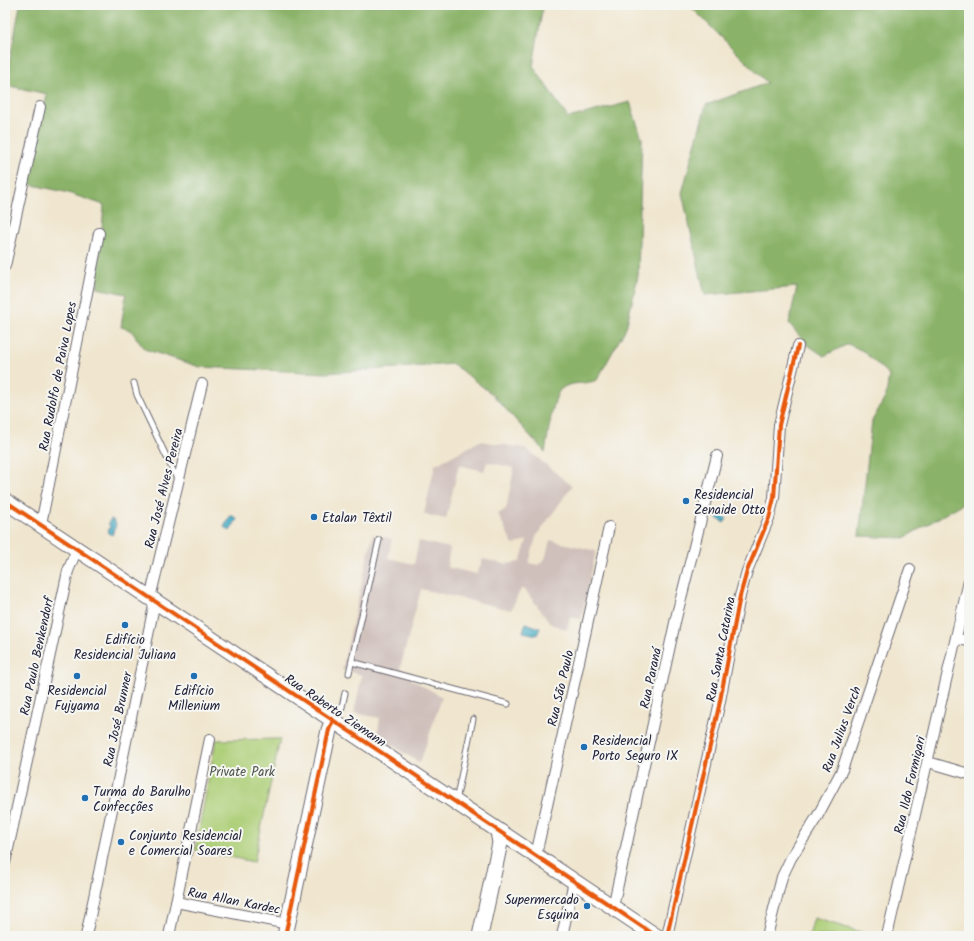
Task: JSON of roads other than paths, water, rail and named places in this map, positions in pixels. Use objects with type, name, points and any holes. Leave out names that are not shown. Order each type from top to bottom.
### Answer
[{"type":"main road","name":"Rua Roberto Ziemann","points":[[5,501],[656,936]]},
{"type":"main road","points":[[286,930],[329,730],[333,720]]},
{"type":"main road","points":[[480,936],[500,843],[498,831]]},
{"type":"street","points":[[5,266],[40,106]]},
{"type":"street","name":"Rua Rudolfo de Paiva Lopes","points":[[41,524],[99,233]]},
{"type":"street","name":"Rua Santa Catarina","points":[[667,936],[719,706],[740,596],[747,571],[769,518],[774,498],[779,425],[798,346]]},
{"type":"street","name":"Rua José Alves Pereira","points":[[153,600],[178,482],[202,384]]},
{"type":"street","name":"Rua Paraná","points":[[613,907],[676,618],[717,456]]},
{"type":"street","name":"Rua São Paulo","points":[[536,855],[609,527]]},
{"type":"street","name":"Rua Paulo Benkendorf","points":[[5,863],[68,571],[77,549]]},
{"type":"street","name":"Rua Julius Verch","points":[[767,936],[782,877],[791,858],[817,817],[842,770],[910,569]]},
{"type":"street","name":"Rua Ildo Formigari","points":[[886,936],[957,639],[969,581]]},
{"type":"street","name":"Rua José Brunner","points":[[86,936],[153,600]]},
{"type":"street","points":[[957,639],[969,641]]},
{"type":"street","points":[[169,936],[210,739]]},
{"type":"street","points":[[928,762],[969,774]]},
{"type":"street","points":[[562,936],[574,882]]},
{"type":"street","name":"Rua Allan Kardec","points":[[176,902],[286,930]]},
{"type":"lane","points":[[134,382],[137,395],[178,482]]},
{"type":"lane","points":[[349,673],[379,540]]},
{"type":"lane","points":[[352,662],[508,704]]},
{"type":"lane","points":[[333,720],[342,707],[345,693]]},
{"type":"lane","points":[[456,802],[473,719]]},
{"type":"water","points":[[718,512],[727,519],[724,523],[714,516]]},
{"type":"water","points":[[231,515],[237,519],[230,531],[224,527]]},
{"type":"water","points":[[111,519],[116,525],[112,535],[108,533],[110,526],[108,523]]},
{"type":"water","points":[[526,623],[540,628],[537,635],[523,632]]},
{"type":"place","name":"Residencial Zenaide Otto","points":[[686,501]]},
{"type":"place","name":"Etalan Têxtil","points":[[314,517]]},
{"type":"place","name":"Edifício Residencial Juliana","points":[[125,625]]},
{"type":"place","name":"Residencial Fujyama","points":[[77,676]]},
{"type":"place","name":"Edifício Millenium","points":[[194,676]]},
{"type":"place","name":"Residencial Porto Seguro IX","points":[[584,747]]},
{"type":"place","name":"Turma do Barulho Confecções","points":[[85,798]]},
{"type":"place","name":"Conjunto Residencial e Comercial Soares","points":[[121,842]]},
{"type":"place","name":"Supermercado Esquina","points":[[587,906]]},
{"type":"park label","name":"Private Park","points":[[242,771]]}]
